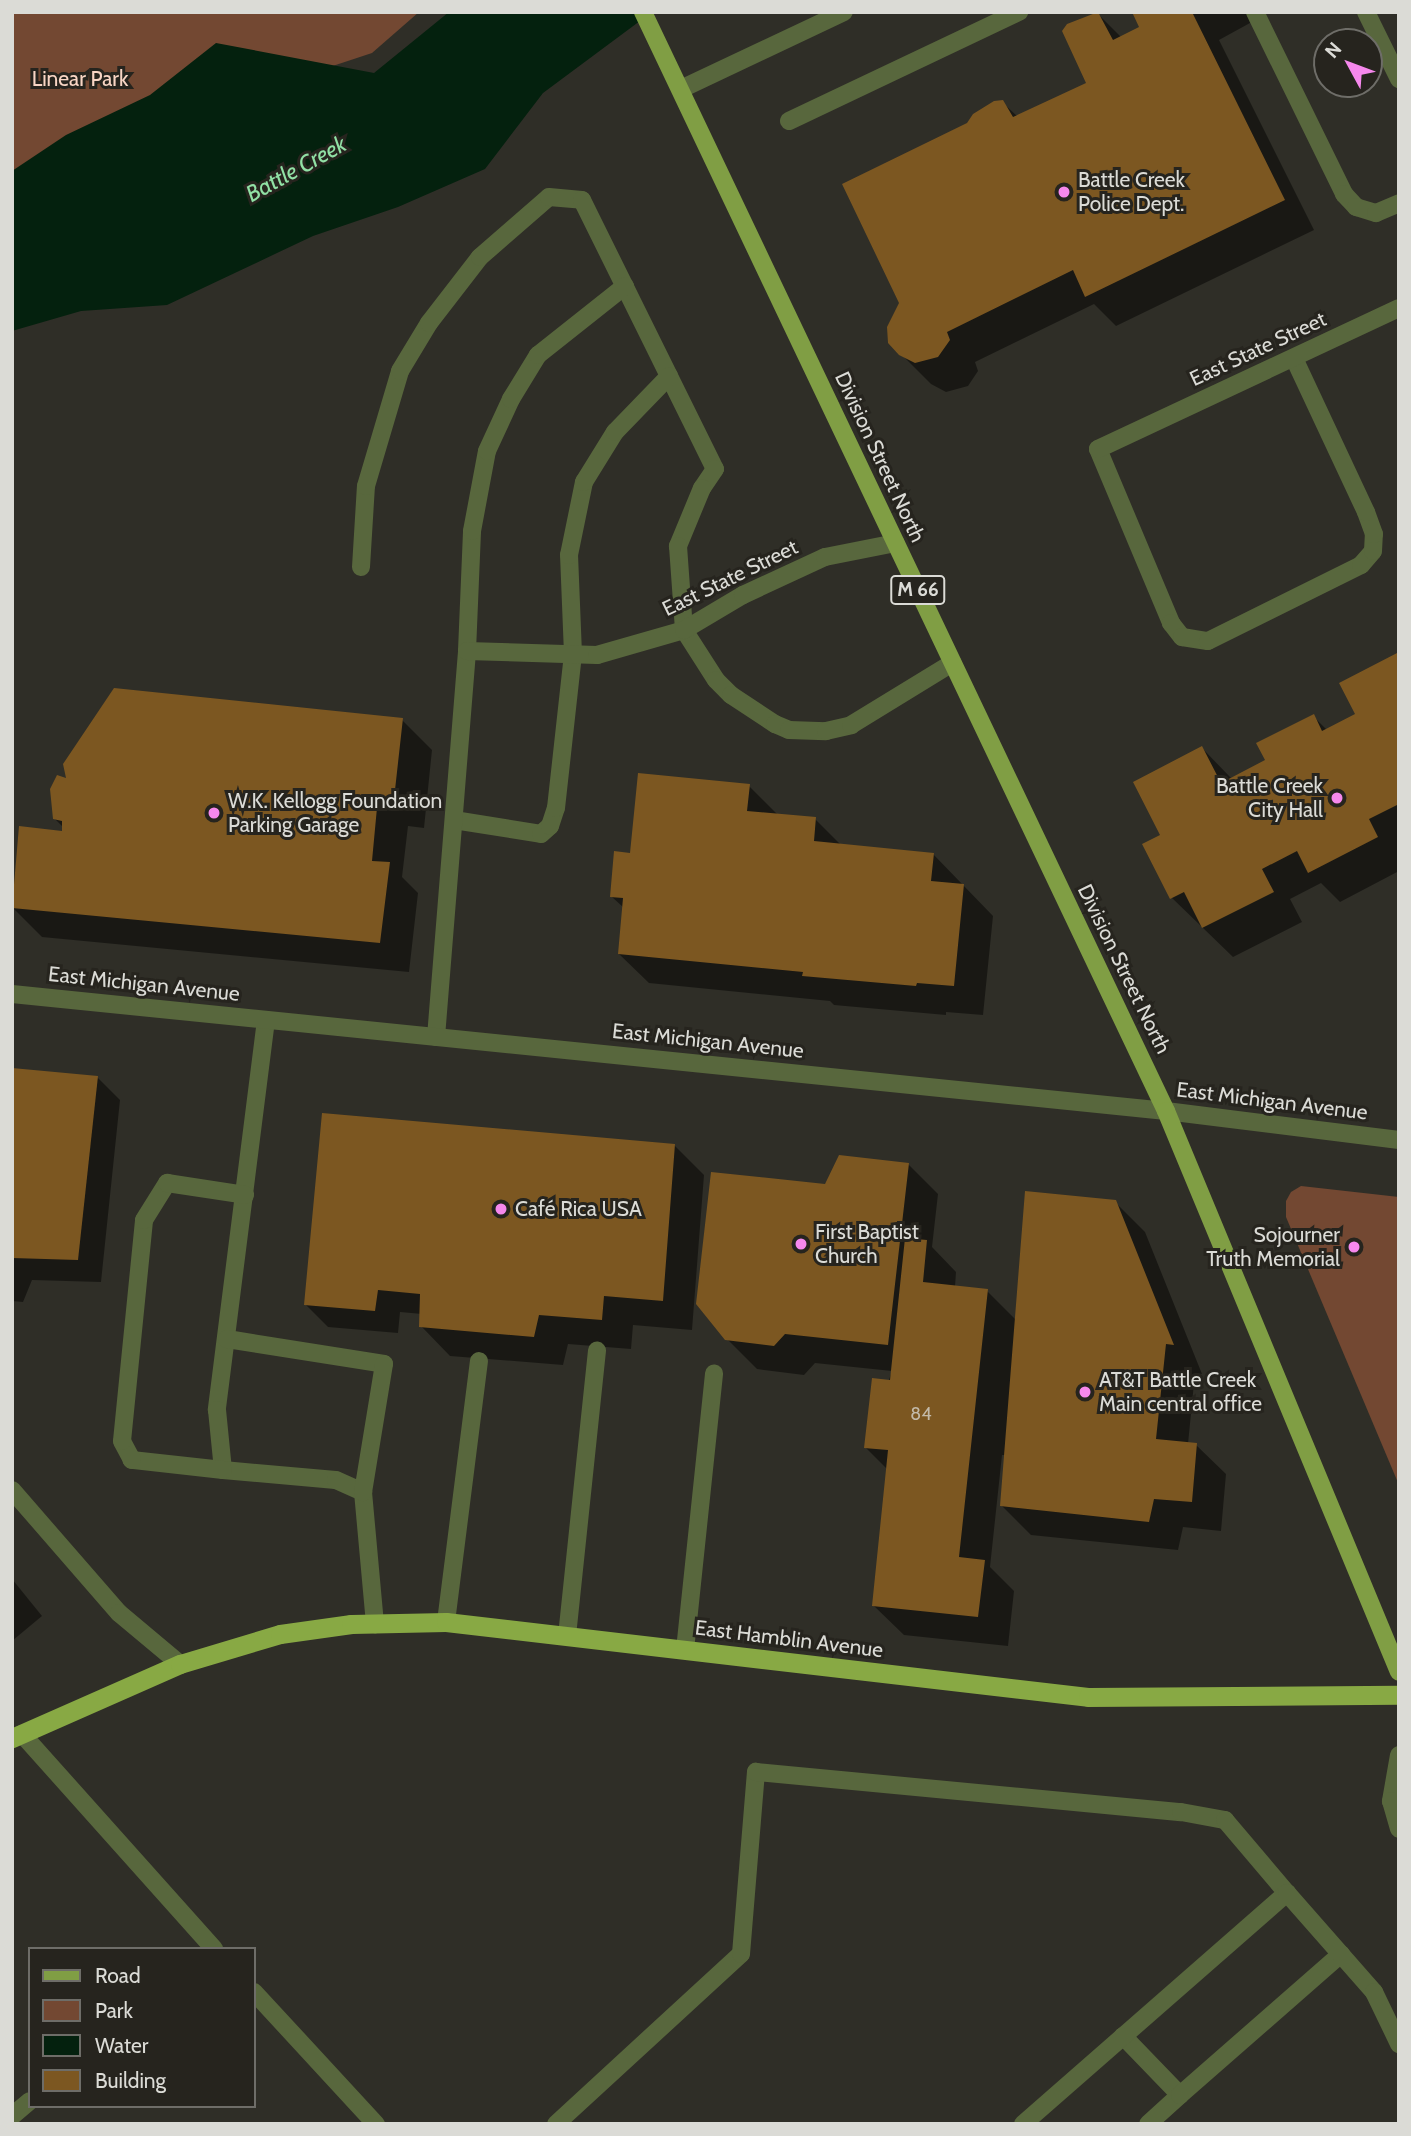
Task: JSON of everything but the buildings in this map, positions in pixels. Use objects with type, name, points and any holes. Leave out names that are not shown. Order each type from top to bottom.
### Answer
[{"type":"highway","name":"East Hamblin Avenue","points":[[16,1738],[180,1664],[280,1634],[375,1623],[446,1622],[1088,1697],[1399,1695]]},
{"type":"main road","name":"Division Street North","points":[[643,12],[1166,1111]]},
{"type":"main road","name":"M 66","points":[[1166,1111],[1399,1672]]},
{"type":"street","points":[[681,89],[844,12]]},
{"type":"street","points":[[789,121],[1019,12]]},
{"type":"street","points":[[1255,12],[1344,194],[1356,207],[1376,213],[1399,203]]},
{"type":"street","points":[[1366,12],[1399,79]]},
{"type":"street","points":[[361,567],[366,486],[400,371],[429,323],[480,257],[549,197],[582,200],[715,470],[702,488],[678,546],[684,629],[706,665],[731,695],[775,724],[802,732],[826,732],[850,725],[953,663]]},
{"type":"street","points":[[436,1037],[467,651],[472,531],[488,451],[511,399],[538,355],[625,286]]},
{"type":"street","name":"East State Street","points":[[1294,358],[1366,512],[1374,534],[1373,551],[1361,565],[1208,641],[1182,636],[1171,623],[1098,449],[1399,309]]},
{"type":"street","points":[[454,820],[541,834],[551,826],[556,808],[573,654],[569,555],[584,482],[615,432],[668,376]]},
{"type":"street","name":"East State Street","points":[[467,651],[597,655],[684,629],[743,595],[825,558],[895,543]]},
{"type":"street","name":"East Michigan Avenue","points":[[12,994],[1166,1111],[1399,1140]]},
{"type":"street","points":[[223,1471],[217,1410],[266,1020]]},
{"type":"street","points":[[245,1195],[167,1183],[144,1220],[122,1441],[132,1460],[335,1480],[363,1492]]},
{"type":"street","points":[[226,1339],[384,1364],[363,1492],[375,1623]]},
{"type":"street","points":[[567,1636],[597,1351]]},
{"type":"street","points":[[446,1622],[479,1361]]},
{"type":"street","points":[[685,1650],[714,1374]]},
{"type":"street","points":[[12,1490],[120,1613],[180,1664]]},
{"type":"street","points":[[16,1738],[210,1947]]},
{"type":"street","points":[[1399,1755],[1391,1801],[1399,1829]]},
{"type":"street","points":[[556,2124],[741,1954],[756,1772],[1181,1812],[1225,1821],[1374,1992],[1399,2043]]},
{"type":"street","points":[[1023,2124],[1287,1893]]},
{"type":"street","points":[[1148,2124],[1341,1954]]},
{"type":"street","points":[[256,1994],[376,2124]]},
{"type":"street","points":[[1123,2036],[1180,2095]]},
{"type":"street","points":[[12,2116],[28,2103]]},
{"type":"green space","name":"Linear Park","points":[[12,12],[419,12],[372,53],[12,172]]},
{"type":"green space","points":[[1301,1186],[1399,1197],[1399,1485],[1286,1217],[1286,1201],[1291,1192]]},
{"type":"water","name":"Battle Creek","points":[[449,12],[652,12],[543,93],[485,169],[398,207],[313,236],[167,305],[81,311],[12,331],[12,171],[66,135],[150,95],[216,43],[374,73]]},
{"type":"place","name":"Battle Creek Police Dept.","points":[[1064,192]]},
{"type":"place","name":"Battle Creek City Hall","points":[[1337,798]]},
{"type":"place","name":"W.K. Kellogg Foundation Parking Garage","points":[[214,813]]},
{"type":"place","name":"Café Rica USA","points":[[501,1209]]},
{"type":"place","name":"First Baptist Church","points":[[801,1244]]},
{"type":"place","name":"Sojourner Truth Memorial","points":[[1354,1247]]},
{"type":"place","name":"AT&T Battle Creek Main central office","points":[[1085,1392]]}]
